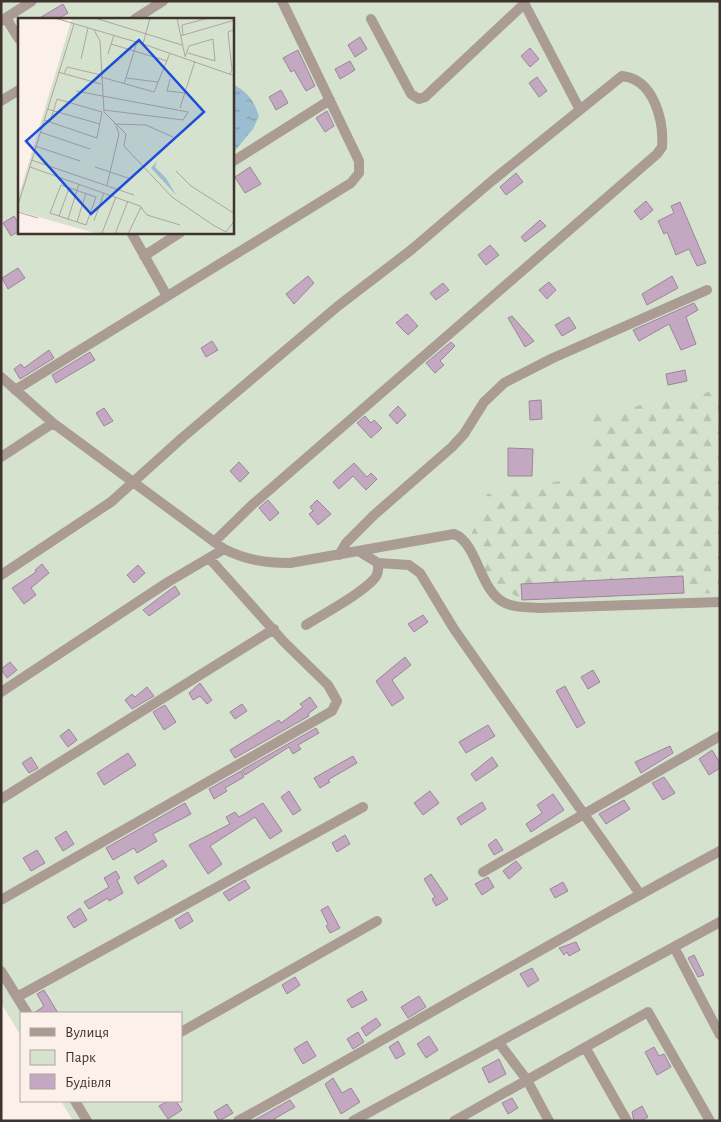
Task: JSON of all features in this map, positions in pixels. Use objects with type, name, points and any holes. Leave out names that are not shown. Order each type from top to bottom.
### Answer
[{"type":"street","points":[[18,37],[4,19],[32,1]]},
{"type":"street","points":[[137,18],[163,1]]},
{"type":"street","points":[[15,390],[351,183],[356,177],[361,168],[359,160],[282,1]]},
{"type":"street","points":[[371,19],[411,94],[419,100],[425,97],[523,3],[580,110]]},
{"type":"street","points":[[1,575],[111,502],[182,438],[338,306],[411,250],[493,180],[622,76],[633,77],[650,96],[660,114],[662,147],[600,205],[287,474],[214,542]]},
{"type":"street","points":[[1,101],[18,91]]},
{"type":"street","points":[[234,161],[330,100]]},
{"type":"street","points":[[132,234],[167,296]]},
{"type":"street","points":[[144,256],[178,234]]},
{"type":"street","points":[[338,555],[346,543],[374,515],[452,447],[464,434],[484,402],[504,383],[553,358],[707,290]]},
{"type":"street","points":[[3,382],[53,423],[133,483],[224,549],[240,557],[264,563],[290,563],[454,534],[464,541],[487,585],[502,602],[513,606],[540,608],[720,602]]},
{"type":"street","points":[[1,457],[53,423]]},
{"type":"street","points":[[1,692],[168,582],[224,549]]},
{"type":"street","points":[[360,552],[378,563],[409,565],[420,573],[454,629],[640,894]]},
{"type":"street","points":[[1,900],[332,711],[337,701],[334,694],[210,558]]},
{"type":"street","points":[[306,625],[376,577],[378,563]]},
{"type":"street","points":[[1,799],[274,629]]},
{"type":"street","points":[[484,872],[720,736]]},
{"type":"street","points":[[17,997],[363,807]]},
{"type":"street","points":[[238,1121],[411,1026],[640,894],[720,851]]},
{"type":"street","points":[[1,888],[12,894]]},
{"type":"street","points":[[182,1031],[377,921]]},
{"type":"street","points":[[353,1121],[720,922]]},
{"type":"street","points":[[674,947],[720,1035]]},
{"type":"street","points":[[1,971],[25,1012]]},
{"type":"street","points":[[454,1121],[469,1117],[526,1080],[648,1012],[710,1121]]},
{"type":"street","points":[[499,1043],[526,1080],[549,1121]]},
{"type":"street","points":[[585,1047],[626,1121]]},
{"type":"street","points":[[76,1102],[87,1121]]},
{"type":"green space","points":[[1,1],[720,1],[720,1121],[73,1121],[62,1102],[182,1102],[182,1012],[20,1012],[20,1034],[1,1003]]},
{"type":"green space","points":[[720,390],[720,593],[518,597],[491,582],[467,546],[487,494],[593,475],[589,415]]},
{"type":"water","points":[[234,85],[243,90],[255,105],[259,116],[253,129],[234,152]]},
{"type":"building","points":[[63,4],[68,13],[60,18],[40,18]]},
{"type":"building","points":[[360,37],[367,49],[355,57],[348,45]]},
{"type":"building","points":[[530,48],[539,59],[530,67],[521,56]]},
{"type":"building","points":[[298,50],[315,86],[306,91],[294,70],[291,72],[283,58]]},
{"type":"building","points":[[350,61],[355,70],[340,79],[335,69]]},
{"type":"building","points":[[537,77],[547,91],[539,97],[529,83]]},
{"type":"building","points":[[281,90],[288,103],[276,110],[269,97]]},
{"type":"building","points":[[327,111],[334,126],[325,132],[316,118]]},
{"type":"building","points":[[250,167],[261,184],[245,193],[235,177]]},
{"type":"building","points":[[516,173],[523,182],[506,195],[500,187]]},
{"type":"building","points":[[646,201],[653,210],[641,220],[634,211]]},
{"type":"building","points":[[680,202],[706,263],[697,266],[689,249],[676,255],[667,232],[664,234],[658,221],[674,213],[671,206]]},
{"type":"building","points":[[14,216],[18,222],[18,232],[11,236],[3,223]]},
{"type":"building","points":[[540,220],[546,226],[525,242],[521,237]]},
{"type":"building","points":[[490,245],[499,255],[486,265],[478,255]]},
{"type":"building","points":[[18,268],[25,278],[8,289],[2,278]]},
{"type":"building","points":[[308,276],[314,283],[294,304],[286,294]]},
{"type":"building","points":[[672,276],[678,288],[647,305],[642,294]]},
{"type":"building","points":[[549,282],[556,290],[547,299],[539,290]]},
{"type":"building","points":[[443,283],[449,290],[436,300],[430,293]]},
{"type":"building","points":[[694,303],[698,310],[686,317],[696,344],[681,350],[669,324],[639,341],[633,330]]},
{"type":"building","points":[[407,314],[418,326],[408,335],[396,323]]},
{"type":"building","points":[[512,316],[534,341],[525,347],[508,318]]},
{"type":"building","points":[[569,317],[576,328],[562,336],[555,325]]},
{"type":"building","points":[[212,341],[218,350],[206,357],[201,348]]},
{"type":"building","points":[[451,342],[455,346],[440,361],[444,365],[435,373],[426,363]]},
{"type":"building","points":[[49,350],[54,358],[20,379],[14,369],[21,364],[24,368]]},
{"type":"building","points":[[90,352],[95,360],[56,383],[52,375]]},
{"type":"building","points":[[685,370],[687,381],[668,385],[666,374]]},
{"type":"building","points":[[541,400],[542,419],[530,420],[529,401]]},
{"type":"building","points":[[398,406],[406,415],[397,424],[389,415]]},
{"type":"building","points":[[104,408],[113,421],[104,426],[96,413]]},
{"type":"building","points":[[365,416],[371,423],[374,420],[382,428],[371,438],[357,423]]},
{"type":"building","points":[[508,448],[533,449],[532,476],[508,476]]},
{"type":"building","points":[[239,462],[249,473],[240,482],[230,471]]},
{"type":"building","points":[[354,463],[367,477],[371,473],[377,479],[366,490],[353,476],[339,489],[333,482]]},
{"type":"building","points":[[268,500],[279,513],[270,521],[259,508]]},
{"type":"building","points":[[317,500],[331,514],[318,525],[309,514],[313,511],[310,507]]},
{"type":"building","points":[[42,564],[49,573],[31,588],[36,595],[24,604],[12,588],[36,572],[35,570]]},
{"type":"building","points":[[138,565],[145,573],[134,583],[127,575]]},
{"type":"building","points":[[683,576],[684,593],[522,600],[521,584]]},
{"type":"building","points":[[175,586],[180,594],[149,616],[143,610]]},
{"type":"building","points":[[423,615],[428,622],[414,632],[408,624]]},
{"type":"building","points":[[405,657],[411,665],[392,680],[404,698],[392,706],[376,681]]},
{"type":"building","points":[[10,662],[17,670],[7,678],[1,669]]},
{"type":"building","points":[[593,670],[600,682],[588,689],[581,677]]},
{"type":"building","points":[[200,683],[212,700],[207,704],[200,696],[193,700],[189,693]]},
{"type":"building","points":[[565,686],[585,723],[577,728],[556,691]]},
{"type":"building","points":[[147,687],[154,696],[132,709],[125,700],[132,694],[135,697]]},
{"type":"building","points":[[310,697],[317,707],[308,714],[309,716],[235,758],[230,750],[279,720],[281,723],[303,707],[300,704]]},
{"type":"building","points":[[242,704],[247,711],[235,719],[230,712]]},
{"type":"building","points":[[165,705],[176,722],[164,730],[153,712]]},
{"type":"building","points":[[488,725],[495,736],[466,753],[459,742]]},
{"type":"building","points":[[316,728],[319,733],[298,745],[301,749],[293,754],[289,747],[245,775],[242,770]]},
{"type":"building","points":[[69,729],[77,740],[68,747],[60,736]]},
{"type":"building","points":[[670,746],[673,753],[641,773],[635,762]]},
{"type":"building","points":[[712,750],[720,763],[720,768],[709,775],[699,759]]},
{"type":"building","points":[[128,753],[136,765],[104,785],[97,773]]},
{"type":"building","points":[[353,756],[357,763],[328,780],[330,782],[320,788],[314,778]]},
{"type":"building","points":[[31,757],[38,768],[29,773],[22,763]]},
{"type":"building","points":[[492,757],[498,766],[476,781],[471,774]]},
{"type":"building","points":[[241,771],[244,777],[225,788],[227,791],[214,799],[209,789]]},
{"type":"building","points":[[664,777],[675,793],[663,800],[652,783]]},
{"type":"building","points":[[289,791],[301,810],[293,815],[281,797]]},
{"type":"building","points":[[430,791],[439,803],[423,815],[414,803]]},
{"type":"building","points":[[553,794],[564,810],[531,832],[526,824],[542,813],[537,805]]},
{"type":"building","points":[[624,800],[630,809],[606,824],[599,814]]},
{"type":"building","points":[[482,802],[486,809],[461,825],[457,818]]},
{"type":"building","points":[[185,803],[191,814],[153,834],[157,841],[137,853],[134,848],[113,860],[106,848]]},
{"type":"building","points":[[263,803],[282,831],[270,839],[255,817],[210,846],[222,864],[208,874],[189,845],[230,824],[226,817],[235,812],[239,817]]},
{"type":"building","points":[[66,831],[74,844],[63,851],[55,838]]},
{"type":"building","points":[[345,835],[350,844],[337,852],[332,843]]},
{"type":"building","points":[[496,839],[503,850],[494,855],[488,845]]},
{"type":"building","points":[[37,850],[45,863],[31,871],[23,858]]},
{"type":"building","points":[[163,860],[167,866],[138,884],[134,877]]},
{"type":"building","points":[[516,861],[522,868],[509,879],[503,871]]},
{"type":"building","points":[[116,871],[120,878],[117,880],[123,893],[109,901],[108,898],[89,909],[84,902],[109,887],[104,878]]},
{"type":"building","points":[[431,874],[448,899],[436,906],[432,899],[435,897],[424,879]]},
{"type":"building","points":[[488,877],[494,887],[482,895],[475,884]]},
{"type":"building","points":[[245,880],[250,888],[229,901],[223,893]]},
{"type":"building","points":[[563,882],[568,891],[555,898],[550,889]]},
{"type":"building","points":[[328,906],[340,928],[330,933],[321,910]]},
{"type":"building","points":[[80,908],[87,920],[74,928],[67,917]]},
{"type":"building","points":[[188,912],[193,921],[180,929],[175,920]]},
{"type":"building","points":[[576,942],[580,950],[569,956],[567,952],[564,955],[559,948]]},
{"type":"building","points":[[694,955],[704,975],[698,977],[688,958]]},
{"type":"building","points":[[532,968],[539,980],[528,987],[520,974]]},
{"type":"building","points":[[295,977],[300,985],[287,994],[282,985]]},
{"type":"building","points":[[44,990],[57,1012],[35,1012],[44,1006],[37,994]]},
{"type":"building","points":[[362,991],[367,1000],[352,1008],[347,1000]]},
{"type":"building","points":[[419,996],[426,1007],[408,1018],[401,1007]]},
{"type":"building","points":[[376,1018],[381,1025],[366,1036],[361,1028]]},
{"type":"building","points":[[358,1032],[364,1042],[353,1049],[347,1039]]},
{"type":"building","points":[[429,1036],[438,1050],[426,1058],[417,1044]]},
{"type":"building","points":[[307,1041],[316,1056],[303,1064],[294,1049]]},
{"type":"building","points":[[398,1041],[405,1054],[396,1059],[389,1047]]},
{"type":"building","points":[[654,1047],[659,1056],[664,1054],[671,1067],[657,1075],[645,1052]]},
{"type":"building","points":[[499,1059],[506,1074],[489,1083],[482,1068]]},
{"type":"building","points":[[333,1078],[342,1093],[351,1088],[360,1102],[341,1114],[325,1084]]},
{"type":"building","points":[[512,1098],[518,1108],[508,1114],[502,1103]]},
{"type":"building","points":[[290,1100],[295,1107],[274,1119],[276,1121],[253,1121]]},
{"type":"building","points":[[166,1102],[177,1102],[182,1110],[168,1119],[159,1106]]},
{"type":"building","points":[[227,1104],[233,1113],[219,1121],[214,1112]]},
{"type":"building","points":[[642,1106],[648,1117],[641,1121],[634,1121],[632,1112]]}]
